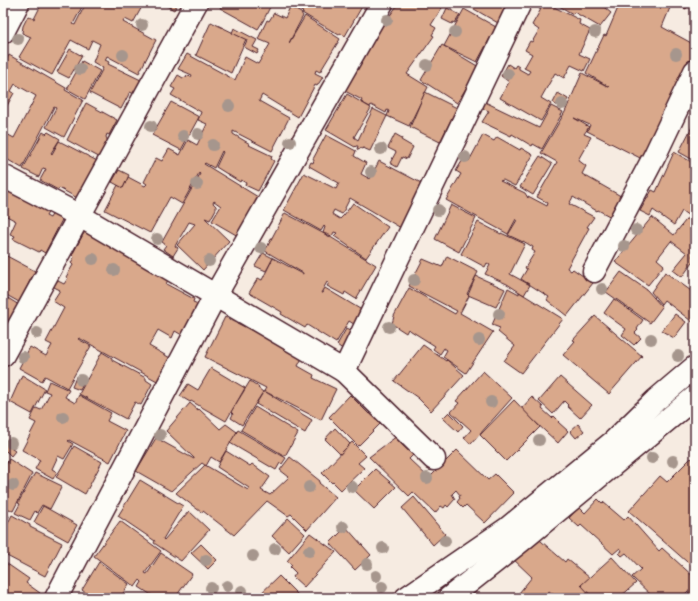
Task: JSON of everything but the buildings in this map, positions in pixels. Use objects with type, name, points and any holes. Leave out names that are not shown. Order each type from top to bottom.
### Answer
[{"type":"street","points":[[3,32],[18,3]]},
{"type":"street","points":[[3,355],[196,3]]},
{"type":"street","points":[[56,598],[215,296],[382,3]]},
{"type":"street","points":[[344,371],[520,3]]},
{"type":"street","points":[[594,271],[655,155],[695,71]]},
{"type":"street","points":[[3,176],[80,216],[344,371],[434,459]]},
{"type":"street","points":[[406,598],[508,528],[613,442],[656,400],[695,368]]},
{"type":"street","points":[[449,598],[533,531],[695,397]]},
{"type":"waterway","points":[[684,394],[695,384]]}]
